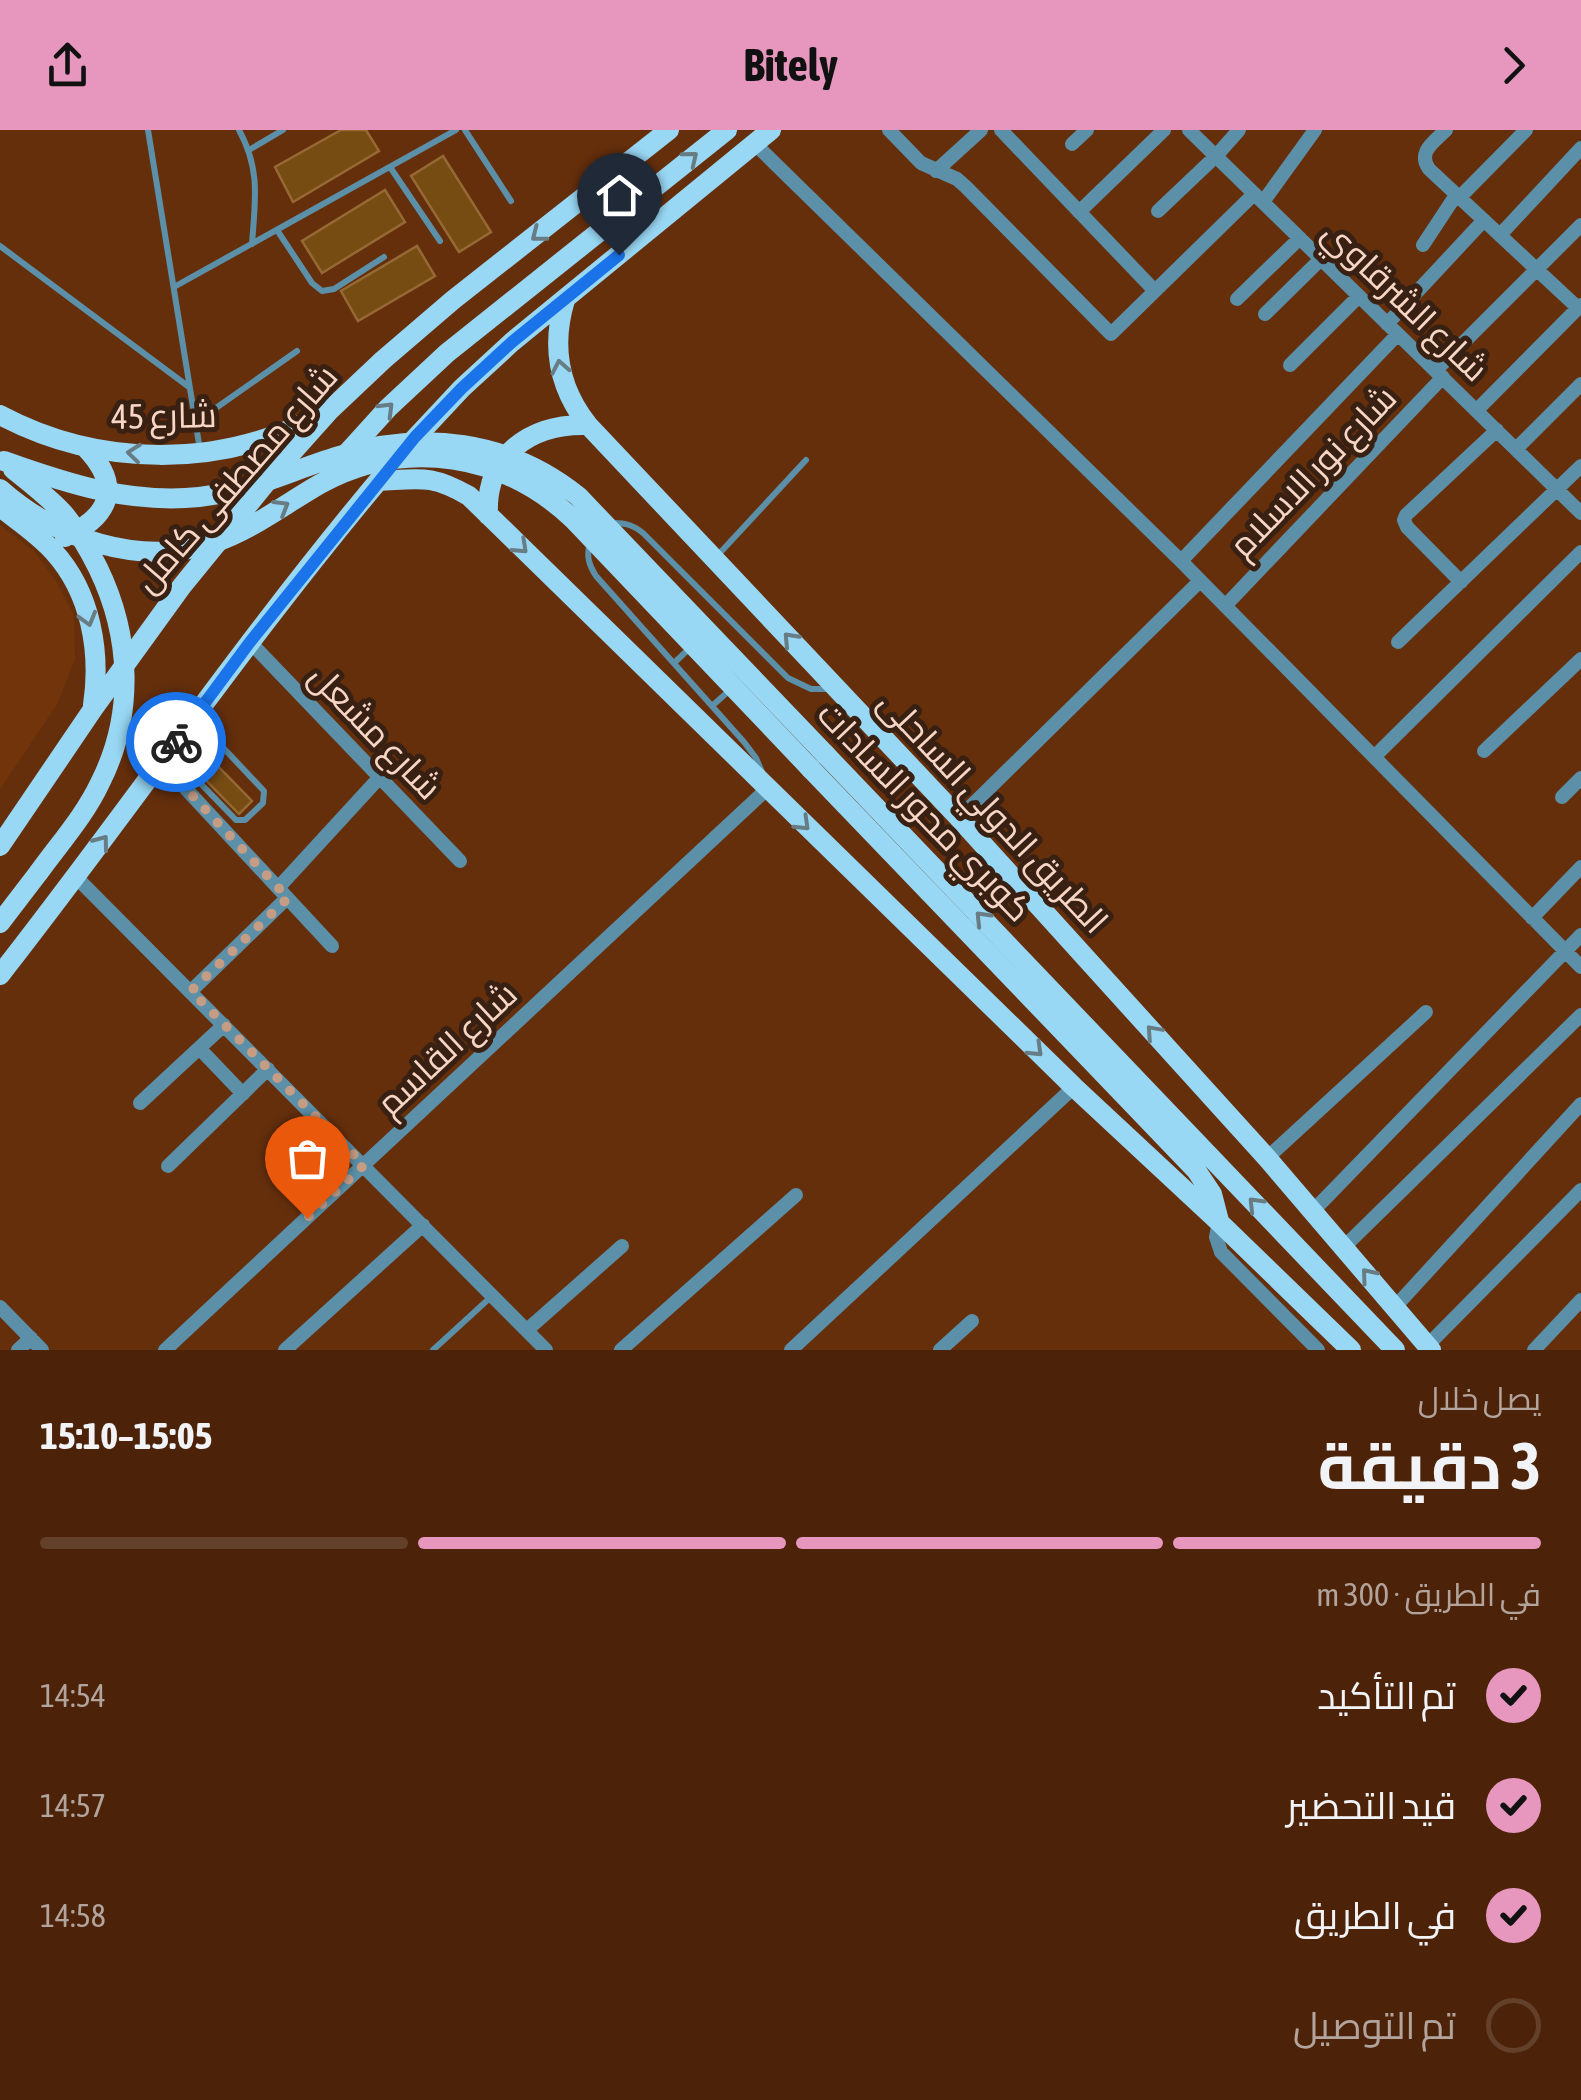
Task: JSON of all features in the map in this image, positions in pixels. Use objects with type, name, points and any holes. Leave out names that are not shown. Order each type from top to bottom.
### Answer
[{"type":"main road","name":"شارع مصطفى كامل","points":[[0,846],[93,709],[205,556],[329,411],[453,300],[669,130]]},
{"type":"main road","name":"كوبري محور السادات","points":[[322,483],[388,408],[447,353],[727,130]]},
{"type":"main road","points":[[0,975],[250,642],[415,437],[512,342],[763,137]]},
{"type":"main road","name":"الطريق الدولي الساحلى","points":[[564,300],[557,356],[567,393],[588,425],[959,818],[1267,1158],[1429,1348]]},
{"type":"main road","name":"شارع 45","points":[[0,415],[46,436],[86,448],[144,455],[201,453],[262,440],[329,411]]},
{"type":"main road","points":[[488,515],[492,481],[514,448],[548,428],[588,425]]},
{"type":"main road","name":"كوبري محور السادات","points":[[2,460],[104,492],[170,498],[241,490],[336,456],[389,444],[451,442],[510,456],[547,474],[578,496],[1196,1170],[1212,1194],[1219,1222]]},
{"type":"main road","points":[[44,542],[88,525],[104,506],[108,485],[105,472],[86,448]]},
{"type":"main road","name":"كوبري محور السادات","points":[[0,923],[100,784],[116,742],[126,678],[116,616],[92,556],[67,518],[2,460]]},
{"type":"main road","name":"كوبري محور السادات","points":[[0,489],[40,518],[76,536],[114,547],[154,552],[193,548],[228,537],[322,483],[364,466],[396,460],[458,460],[485,466],[533,487],[574,520],[818,762],[1395,1350]]},
{"type":"main road","points":[[378,481],[425,478],[446,483],[469,496],[1074,1087],[1219,1222],[1339,1346]]},
{"type":"main road","points":[[0,507],[44,542],[77,588],[91,626],[96,668],[93,709]]},
{"type":"street","points":[[889,130],[921,163],[966,187],[1111,334],[1258,198],[1315,130]]},
{"type":"street","points":[[936,171],[981,130]]},
{"type":"street","points":[[1000,130],[1155,291]]},
{"type":"street","points":[[1072,144],[1087,130]]},
{"type":"street","points":[[1079,212],[1164,130]]},
{"type":"street","name":"شارع الشرقاوي","points":[[1189,130],[1581,512]]},
{"type":"street","points":[[1158,211],[1238,130]]},
{"type":"street","points":[[1446,130],[1427,149],[1425,163],[1580,307],[1477,410]]},
{"type":"street","points":[[1423,245],[1458,196],[1526,130]]},
{"type":"street","points":[[763,137],[1581,967]]},
{"type":"street","points":[[1500,235],[1581,148]]},
{"type":"street","points":[[1181,561],[1393,329],[1484,220]]},
{"type":"street","name":"شارع نور الاسلام","points":[[1224,606],[1581,225]]},
{"type":"street","points":[[1236,299],[1300,238]]},
{"type":"street","points":[[1265,314],[1321,259]]},
{"type":"street","points":[[1290,365],[1359,296]]},
{"type":"street","points":[[1516,449],[1581,384]]},
{"type":"street","points":[[1461,582],[1406,527],[1404,520],[1497,430]]},
{"type":"street","points":[[1398,642],[1581,466]]},
{"type":"street","points":[[1374,757],[1581,552]]},
{"type":"street","points":[[959,818],[1200,580]]},
{"type":"street","name":"شارع مشعل","points":[[250,642],[460,861]]},
{"type":"street","points":[[1484,751],[1581,659]]},
{"type":"street","points":[[165,757],[332,946]]},
{"type":"street","points":[[191,991],[283,893],[379,778]]},
{"type":"street","points":[[1562,797],[1581,778]]},
{"type":"street","name":"شارع القاسم","points":[[165,1350],[768,789]]},
{"type":"street","points":[[1532,918],[1581,867]]},
{"type":"street","points":[[76,878],[546,1350]]},
{"type":"street","points":[[1312,1211],[1581,935]]},
{"type":"street","points":[[1267,1158],[1426,1012]]},
{"type":"street","points":[[1344,1247],[1581,1016]]},
{"type":"street","points":[[140,1103],[224,1025]]},
{"type":"street","points":[[199,1048],[243,1094]]},
{"type":"street","points":[[168,1166],[268,1069]]},
{"type":"street","points":[[791,1350],[1074,1087]]},
{"type":"street","points":[[1395,1307],[1581,1104]]},
{"type":"street","points":[[1429,1348],[1581,1190]]},
{"type":"street","points":[[621,1350],[796,1195]]},
{"type":"street","points":[[1219,1222],[1216,1237],[1220,1252],[1318,1350]]},
{"type":"street","points":[[286,1350],[423,1225]]},
{"type":"street","points":[[526,1330],[622,1246]]},
{"type":"street","points":[[1521,1350],[1537,1346],[1581,1300]]},
{"type":"street","points":[[0,1307],[42,1350]]},
{"type":"street","points":[[940,1350],[972,1321]]},
{"type":"street","points":[[18,1350],[30,1338]]},
{"type":"lane","points":[[148,130],[201,453]]},
{"type":"lane","points":[[239,130],[255,170],[252,244]]},
{"type":"lane","points":[[250,150],[283,130]]},
{"type":"lane","points":[[174,287],[456,130]]},
{"type":"lane","points":[[466,130],[511,201]]},
{"type":"lane","points":[[390,167],[440,241]]},
{"type":"lane","points":[[277,230],[312,283],[322,291],[334,289],[384,258]]},
{"type":"lane","points":[[0,246],[190,388]]},
{"type":"lane","points":[[196,422],[296,350]]},
{"type":"lane","points":[[714,559],[806,460]]},
{"type":"lane","points":[[602,528],[624,522],[634,526],[788,678],[803,687],[836,688]]},
{"type":"lane","points":[[594,535],[587,556],[590,567],[750,749],[768,789]]},
{"type":"lane","points":[[622,606],[668,558]]},
{"type":"lane","points":[[674,664],[724,614]]},
{"type":"lane","points":[[712,706],[766,656]]},
{"type":"lane","points":[[165,757],[236,820],[245,820],[263,802],[264,791],[195,717]]},
{"type":"lane","points":[[432,1350],[493,1295]]},
{"type":"shaded area","points":[[0,525],[34,551],[56,581],[74,615],[75,659],[58,703],[0,789]]},
{"type":"building","points":[[341,130],[366,130],[379,151],[293,202],[275,167]]},
{"type":"building","points":[[443,156],[491,232],[459,252],[411,176]]},
{"type":"building","points":[[385,190],[405,222],[322,273],[302,241]]},
{"type":"building","points":[[417,246],[435,276],[358,321],[341,291]]},
{"type":"building","points":[[204,752],[252,801],[239,814],[191,765]]},
{"type":"way so far","points":[[176,742],[161,762],[288,898],[191,991],[364,1165],[307,1218]]},
{"type":"route","points":[[176,742],[250,642],[415,437],[512,342],[619,255]]}]
